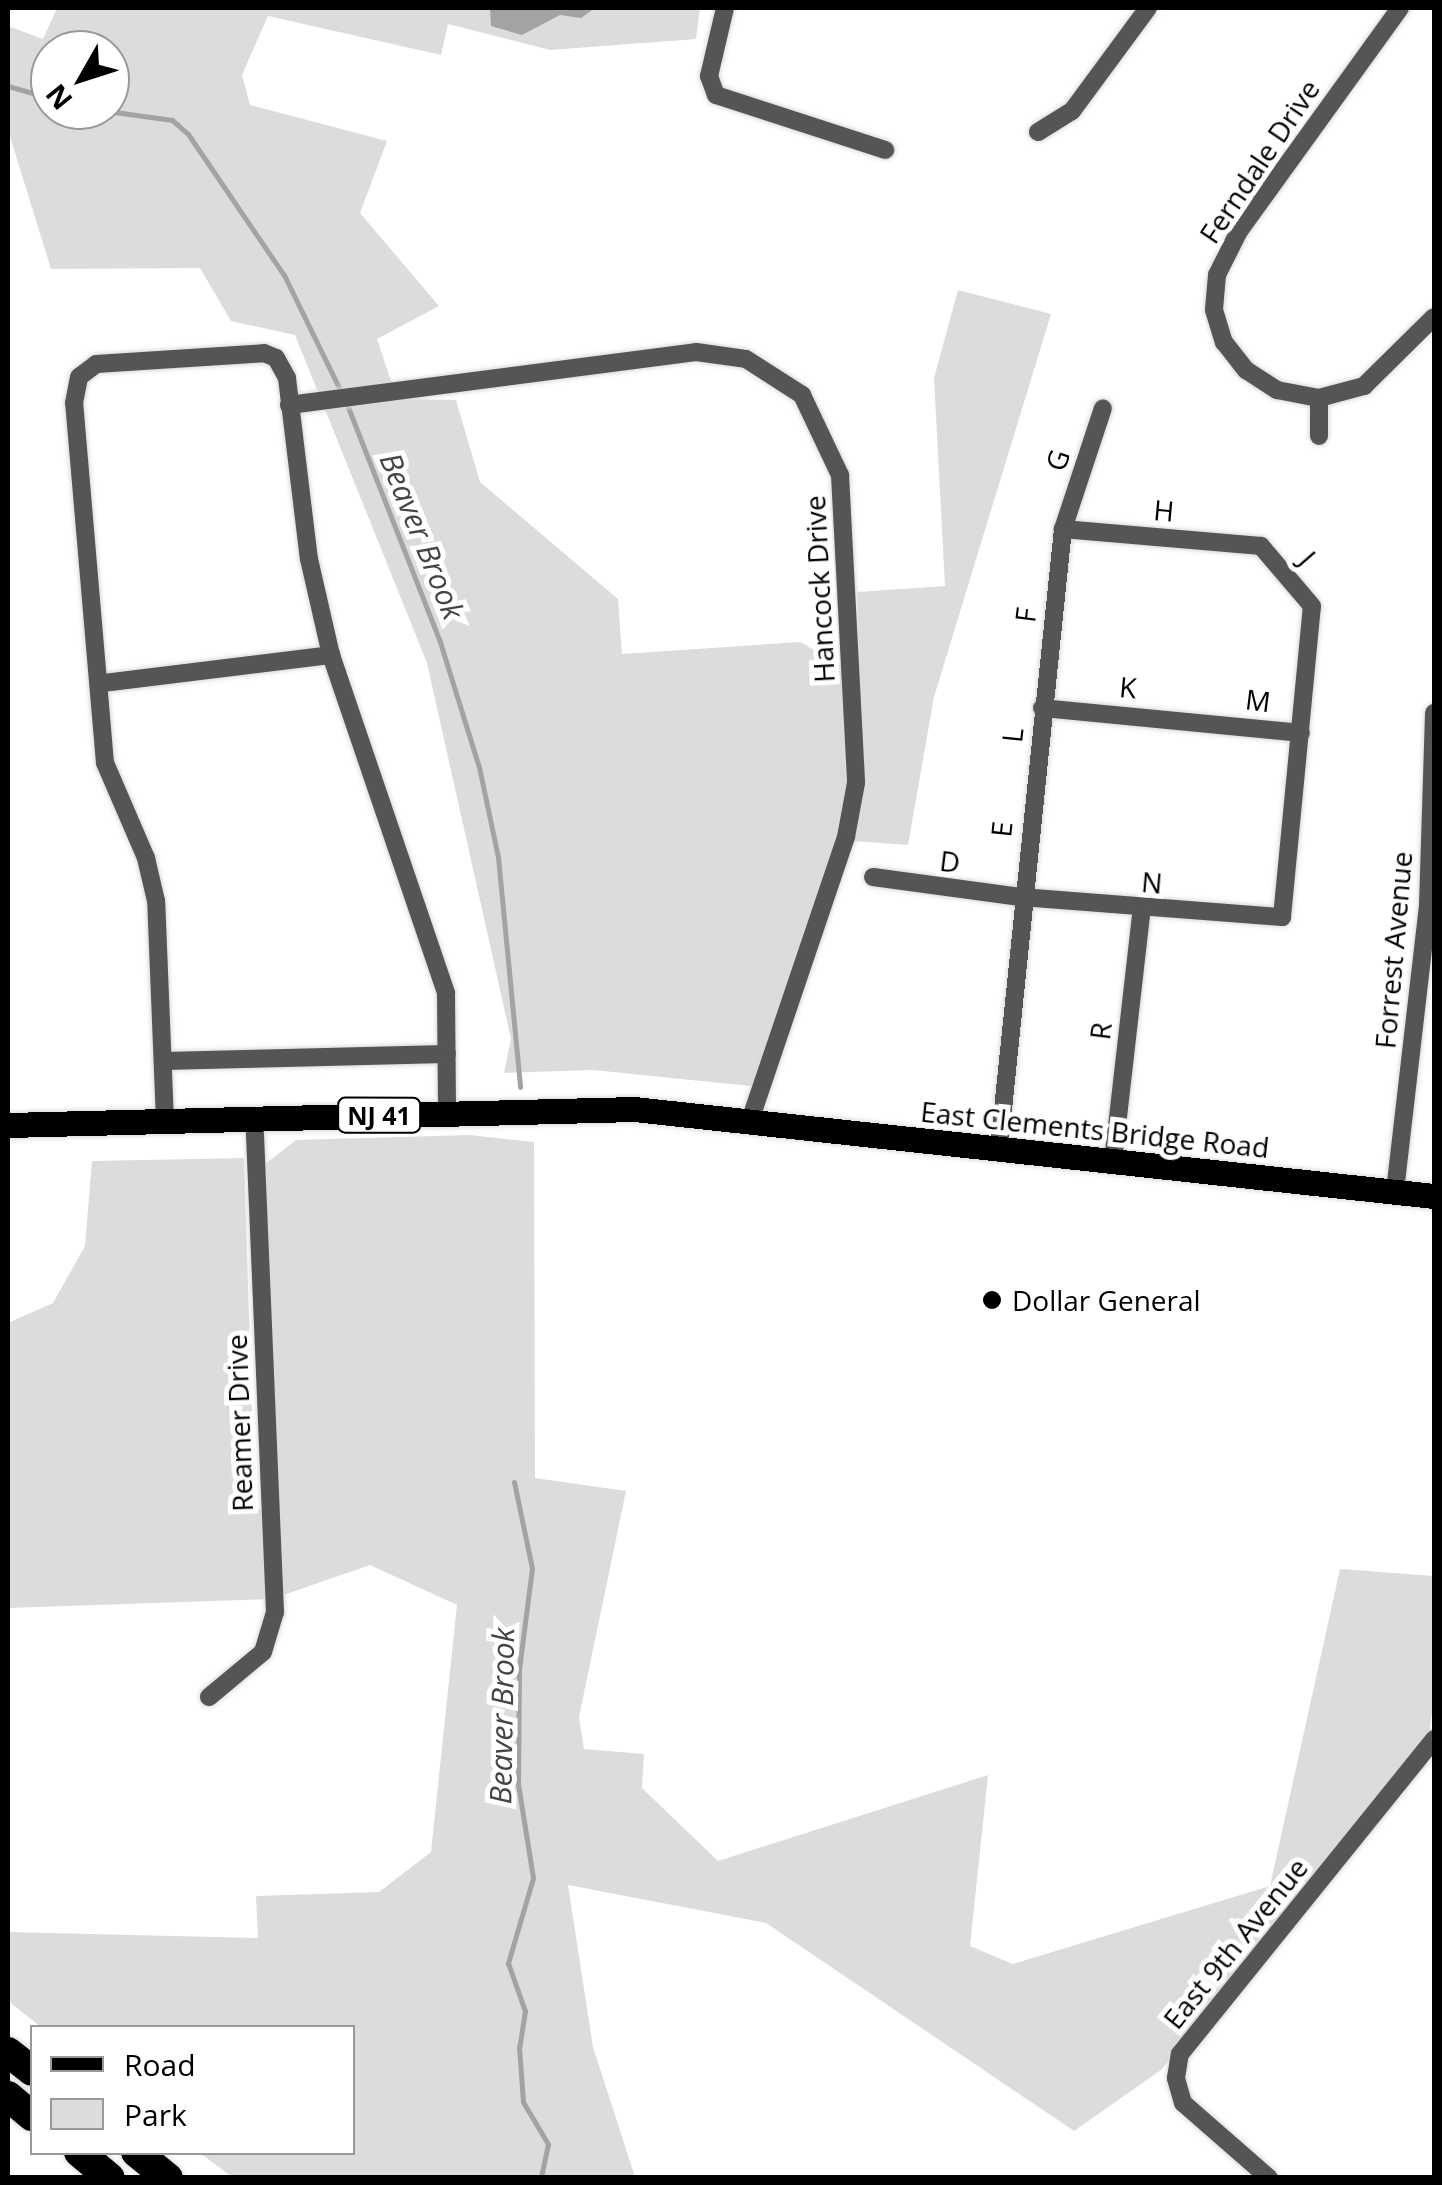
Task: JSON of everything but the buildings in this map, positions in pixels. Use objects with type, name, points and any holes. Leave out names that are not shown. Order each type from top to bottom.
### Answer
[{"type":"highway","points":[[8,2052],[30,2069]]},
{"type":"highway","points":[[8,2096],[30,2114]]},
{"type":"highway","points":[[83,2155],[110,2178]]},
{"type":"highway","points":[[140,2155],[168,2178]]},
{"type":"main road","name":"NJ 41","points":[[8,1125],[634,1109],[750,1121]]},
{"type":"main road","name":"East Clements Bridge Road","points":[[750,1121],[1434,1196]]},
{"type":"street","points":[[726,8],[709,76],[716,94],[732,104],[884,150]]},
{"type":"street","points":[[1038,132],[1072,111],[1148,8]]},
{"type":"street","name":"Ferndale Drive","points":[[1320,398],[1277,390],[1246,370],[1224,342],[1214,310],[1217,275],[1239,231],[1400,8]]},
{"type":"street","points":[[1319,436],[1320,398],[1364,386],[1434,318]]},
{"type":"street","name":"Hancock Drive","points":[[289,405],[696,352],[746,359],[802,395],[840,476],[856,783],[846,836],[750,1121]]},
{"type":"street","points":[[165,1121],[156,901],[146,858],[105,763],[103,683],[74,403],[79,377],[96,364],[264,353],[283,367],[308,559],[331,655],[446,993],[448,1113]]},
{"type":"street","name":"G","points":[[1063,529],[1103,408]]},
{"type":"street","name":"H","points":[[1063,529],[1261,546]]},
{"type":"street","name":"F","points":[[1042,708],[1063,529]]},
{"type":"street","name":"J","points":[[1261,546],[1312,606],[1300,733]]},
{"type":"street","points":[[103,683],[331,655]]},
{"type":"street","name":"K","points":[[1042,708],[1209,722]]},
{"type":"street","name":"L","points":[[1036,767],[1042,708]]},
{"type":"street","name":"Forrest Avenue","points":[[1395,1191],[1428,905],[1434,713]]},
{"type":"street","name":"M","points":[[1209,722],[1300,733]]},
{"type":"street","name":"N","points":[[1022,897],[1277,921],[1300,733]]},
{"type":"street","name":"E","points":[[1022,897],[1036,767]]},
{"type":"street","name":"D","points":[[872,877],[1022,897]]},
{"type":"street","points":[[998,1148],[1022,897]]},
{"type":"street","name":"R","points":[[1112,1160],[1142,908]]},
{"type":"street","points":[[163,1061],[447,1054]]},
{"type":"street","name":"Reamer Drive","points":[[210,1697],[262,1652],[275,1612],[254,1119]]},
{"type":"street","name":"East 9th Avenue","points":[[1269,2178],[1183,2103],[1176,2078],[1180,2054],[1434,1739]]},
{"type":"green space","points":[[57,8],[700,8],[696,39],[550,50],[448,24],[441,55],[268,16],[242,75],[250,105],[387,141],[360,213],[439,306],[377,339],[397,399],[456,400],[480,482],[618,599],[622,654],[800,642],[859,675],[857,592],[945,586],[934,378],[958,290],[1051,314],[934,697],[908,845],[839,840],[760,1087],[593,1070],[504,1073],[511,1039],[427,663],[295,335],[231,321],[200,268],[51,269],[8,130],[8,26],[30,34],[30,130],[130,130],[130,30],[47,30]]},
{"type":"green space","points":[[469,1135],[534,1142],[535,1478],[626,1491],[579,1717],[584,1749],[644,1754],[642,1788],[718,1861],[988,1775],[970,1946],[1013,1964],[1270,1886],[1340,1569],[1434,1576],[1434,1702],[1424,1762],[1161,2070],[1074,2131],[766,1923],[568,1885],[593,2047],[635,2177],[232,2177],[203,2155],[355,2155],[355,2025],[38,2025],[8,2001],[8,1932],[258,1938],[256,1896],[379,1892],[431,1852],[457,1605],[370,1565],[272,1599],[8,1608],[8,1323],[53,1303],[85,1246],[92,1161],[244,1158],[255,1510],[278,1506],[265,1164],[296,1140]]},
{"type":"shaded area","points":[[490,8],[595,8],[581,18],[560,15],[522,35],[491,26]]},
{"type":"waterway","name":"Beaver Brook","points":[[8,86],[30,92]]},
{"type":"waterway","name":"Beaver Brook","points":[[130,114],[172,120],[188,134],[284,275],[341,392]]},
{"type":"waterway","name":"Beaver Brook","points":[[346,402],[440,642],[479,767],[498,857],[520,1087]]},
{"type":"waterway","name":"Beaver Brook","points":[[514,1482],[532,1568],[519,1669],[518,1784],[533,1878],[508,1963],[525,2011],[519,2047],[523,2102],[548,2144],[541,2178]]},
{"type":"place","name":"Dollar General","points":[[992,1300]]}]
